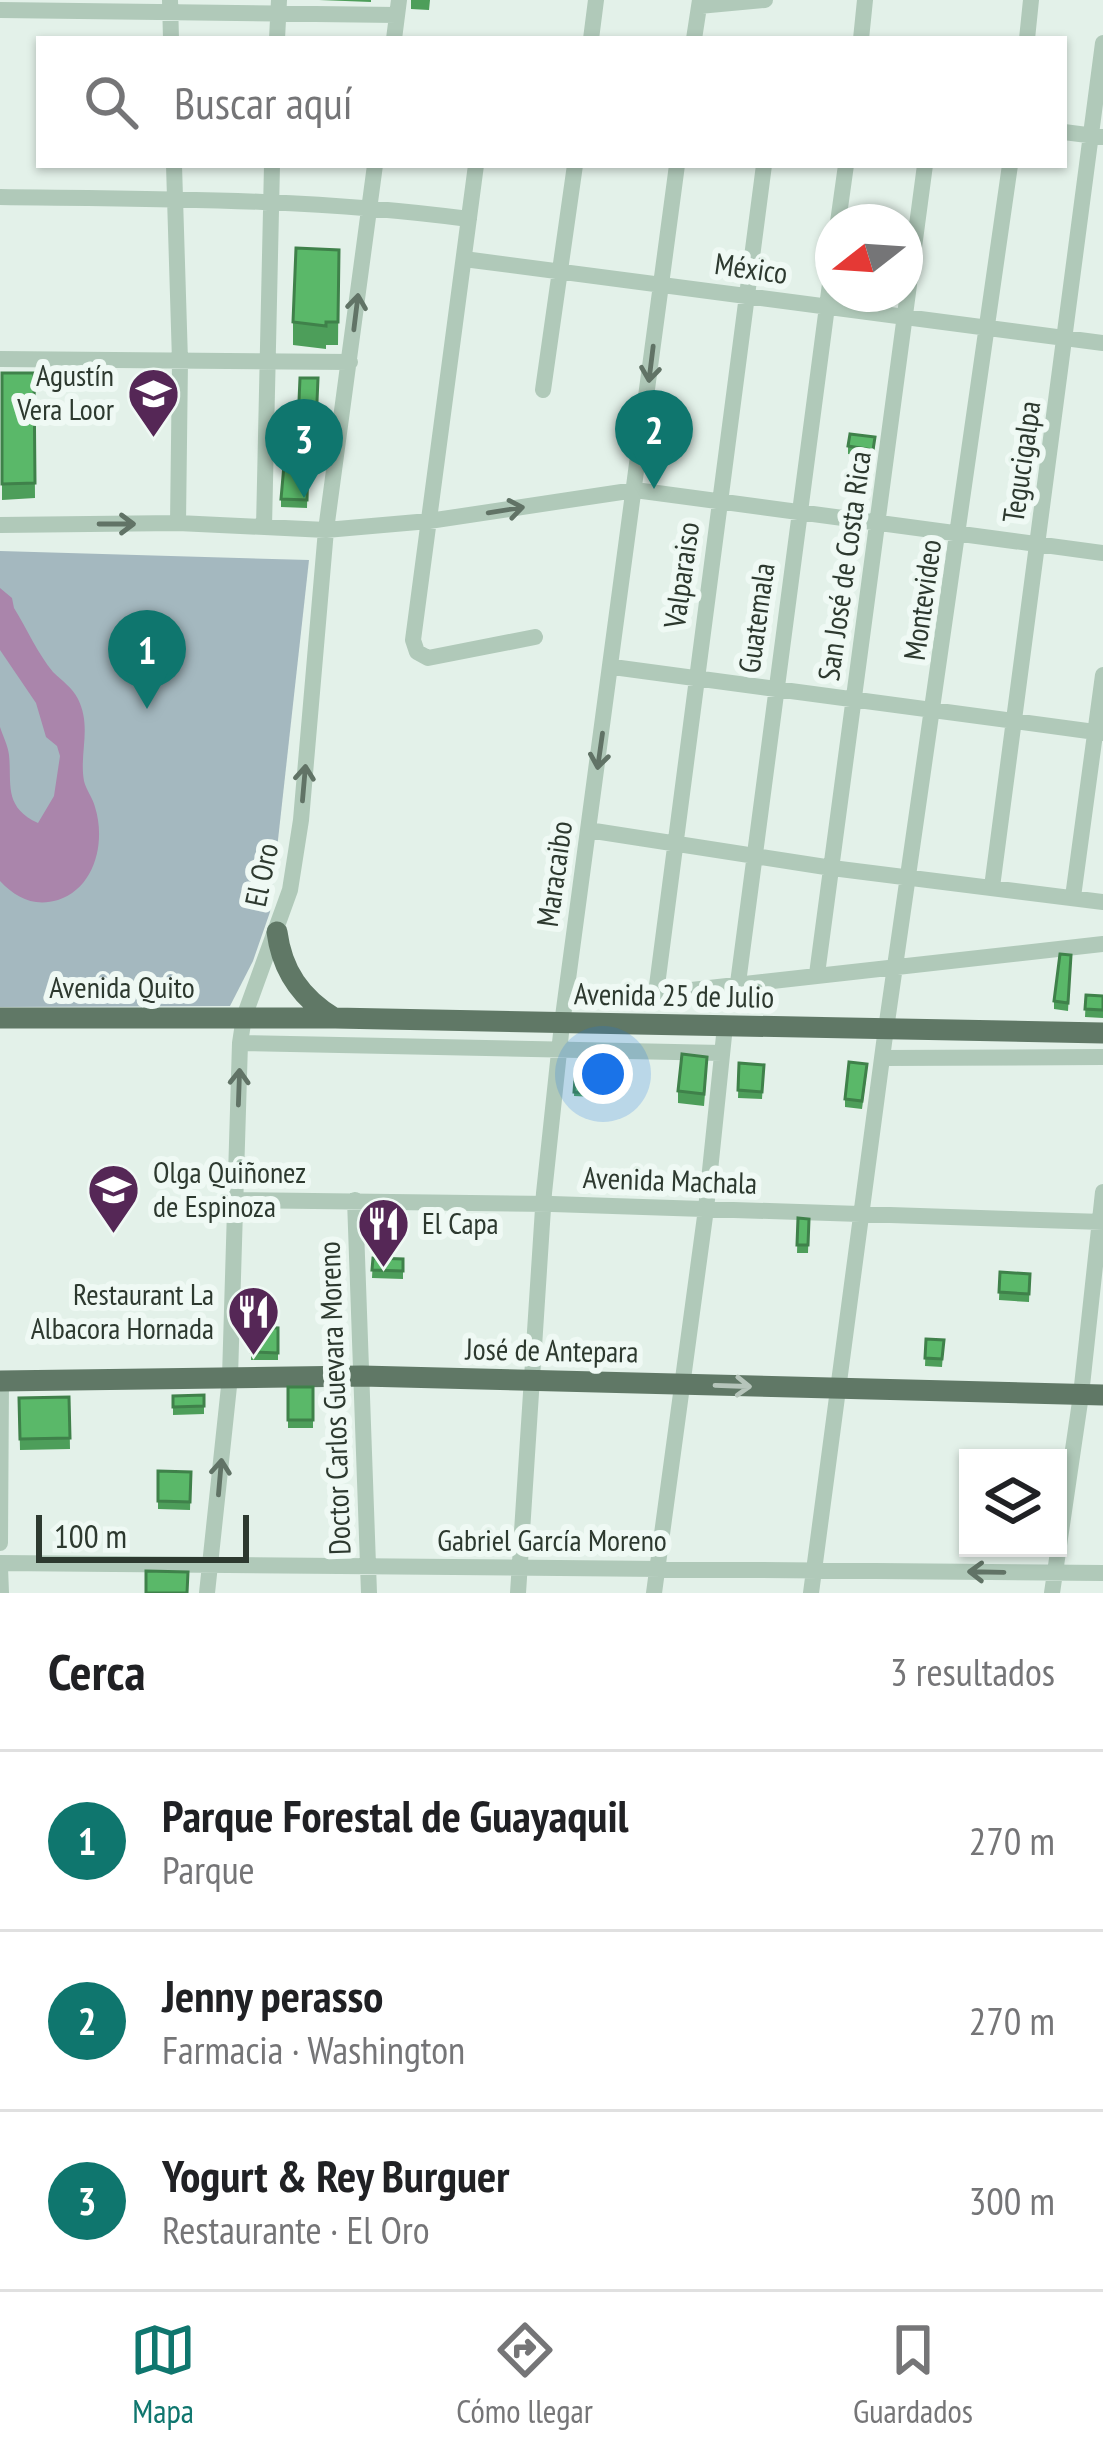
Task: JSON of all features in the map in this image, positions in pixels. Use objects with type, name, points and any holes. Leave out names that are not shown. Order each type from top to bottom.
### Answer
[{"type":"main road","points":[[278,932],[295,983],[335,1018]]},
{"type":"main road","name":"Avenida 25 de Julio","points":[[244,1017],[725,1026],[884,1044],[1103,1033]]},
{"type":"main road","name":"Avenida Quito","points":[[0,1018],[244,1017]]},
{"type":"main road","name":"José de Antepara","points":[[0,1381],[362,1376],[1092,1395]]},
{"type":"street","points":[[591,36],[596,0]]},
{"type":"street","points":[[694,36],[699,3],[765,0]]},
{"type":"street","points":[[861,36],[865,0]]},
{"type":"street","points":[[1027,36],[1031,0]]},
{"type":"street","points":[[170,6],[171,36]]},
{"type":"street","points":[[277,36],[278,6]]},
{"type":"street","points":[[0,10],[398,7]]},
{"type":"street","name":"Tegucigalpa","points":[[992,887],[1097,136],[1103,43]]},
{"type":"street","points":[[1067,132],[1097,136]]},
{"type":"street","points":[[174,168],[180,361],[178,523]]},
{"type":"street","points":[[264,526],[272,168]]},
{"type":"street","name":"El Oro","points":[[207,1593],[230,1377],[240,1043],[244,1017],[290,890],[301,820],[326,530],[376,168]]},
{"type":"street","points":[[476,168],[413,640],[418,652],[428,658],[535,638]]},
{"type":"street","points":[[543,390],[574,168]]},
{"type":"street","name":"Maracaibo","points":[[518,1593],[543,1204],[562,1024],[677,168]]},
{"type":"street","name":"Valparaiso","points":[[738,983],[651,994],[764,168]]},
{"type":"street","points":[[841,204],[846,168]]},
{"type":"street","name":"San José de Costa Rica","points":[[817,974],[925,168]]},
{"type":"street","name":"Montevideo","points":[[812,1593],[884,1044],[1010,168]]},
{"type":"street","points":[[0,197],[271,200],[469,219]]},
{"type":"street","name":"México","points":[[464,259],[815,305]]},
{"type":"street","name":"Guatemala","points":[[738,983],[826,312]]},
{"type":"street","name":"México","points":[[866,312],[1103,343]]},
{"type":"street","points":[[0,359],[350,362]]},
{"type":"street","points":[[0,525],[178,523],[326,530],[429,521],[635,490],[1103,554]]},
{"type":"street","points":[[613,667],[1099,732]]},
{"type":"street","points":[[1073,897],[1099,732],[1103,675]]},
{"type":"street","points":[[588,830],[832,868],[1103,902]]},
{"type":"street","points":[[738,983],[1103,944]]},
{"type":"street","points":[[654,1593],[706,1209],[725,1026]]},
{"type":"street","name":"Avenida 25 de Julio","points":[[240,1043],[722,1054]]},
{"type":"street","name":"Avenida 25 de Julio","points":[[884,1044],[1103,1058]]},
{"type":"street","points":[[1052,1593],[1092,1395],[1103,1192]]},
{"type":"street","name":"Avenida Machala","points":[[235,1200],[543,1204],[1101,1222]]},
{"type":"street","name":"Doctor Carlos Guevara Moreno","points":[[355,1201],[369,1593]]},
{"type":"street","points":[[0,1381],[0,1543]]},
{"type":"street","points":[[0,1565],[1,1593]]},
{"type":"street","name":"Gabriel García Moreno","points":[[0,1565],[1103,1573]]},
{"type":"shaded area","points":[[0,551],[309,560],[270,912],[230,1006],[0,1007]]},
{"type":"shaded area","points":[[0,588],[12,598],[48,665],[76,695],[84,720],[83,771],[98,821],[98,849],[81,885],[49,902],[26,900],[0,881],[0,727],[14,802],[38,823],[54,796],[60,756],[46,737],[36,703],[0,650]]},
{"type":"building","points":[[296,248],[339,250],[338,322],[326,322],[326,326],[293,322]]},
{"type":"building","points":[[2,373],[34,373],[35,483],[2,484]]},
{"type":"building","points":[[300,378],[318,378],[316,425],[298,424]]},
{"type":"building","points":[[850,434],[875,437],[873,450],[848,446]]},
{"type":"building","points":[[286,442],[305,443],[307,500],[281,499]]},
{"type":"building","points":[[1060,954],[1071,955],[1068,1003],[1054,1001]]},
{"type":"building","points":[[1086,995],[1103,996],[1103,1010],[1085,1009]]},
{"type":"building","points":[[682,1054],[707,1057],[704,1094],[678,1091]]},
{"type":"building","points":[[849,1062],[867,1064],[862,1101],[845,1099]]},
{"type":"building","points":[[739,1063],[764,1065],[762,1092],[738,1090]]},
{"type":"building","points":[[600,1065],[615,1067],[613,1094],[574,1092],[575,1079],[599,1081]]},
{"type":"building","points":[[798,1218],[809,1219],[808,1245],[797,1245]]},
{"type":"building","points":[[373,1258],[403,1259],[403,1271],[372,1270]]},
{"type":"building","points":[[1000,1272],[1030,1274],[1029,1294],[999,1292]]},
{"type":"building","points":[[251,1327],[278,1328],[278,1353],[251,1352]]},
{"type":"building","points":[[926,1339],[944,1340],[942,1359],[925,1358]]},
{"type":"building","points":[[288,1387],[313,1387],[313,1420],[288,1420]]},
{"type":"building","points":[[204,1395],[204,1406],[173,1407],[173,1396]]},
{"type":"building","points":[[69,1397],[70,1438],[20,1439],[19,1398]]},
{"type":"building","points":[[158,1471],[191,1472],[190,1502],[158,1501]]},
{"type":"building","points":[[146,1571],[188,1572],[187,1593],[146,1593]]},
{"type":"place","name":"Agustín Vera Loor","points":[[153,439]]},
{"type":"place","name":"Jenny perasso","points":[[654,489]]},
{"type":"place","name":"Yogurt & Rey Burguer","points":[[304,498]]},
{"type":"place","name":"Parque Forestal de Guayaquil","points":[[147,709]]},
{"type":"place","name":"Olga Quiñonez de Espinoza","points":[[114,1236]]},
{"type":"place","name":"El Capa","points":[[383,1270]]},
{"type":"place","name":"Restaurant La Albacora Hornada","points":[[253,1358]]}]
